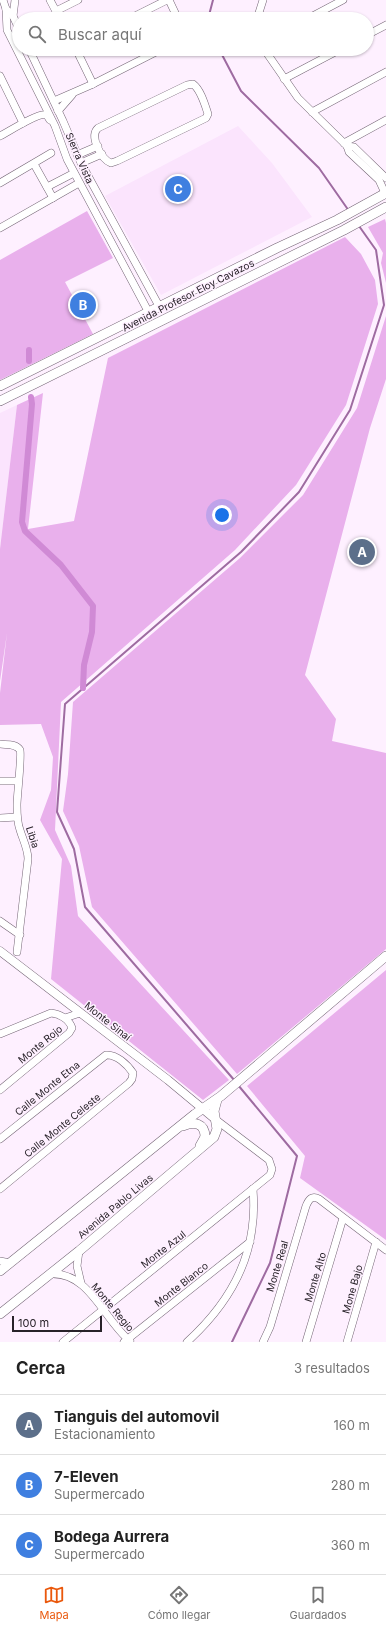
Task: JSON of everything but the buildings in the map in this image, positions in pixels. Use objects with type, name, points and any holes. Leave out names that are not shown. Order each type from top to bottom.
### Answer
[{"type":"main road","name":"Avenida Profesor Eloy Cavazos","points":[[0,386],[276,248],[337,220],[386,193]]},
{"type":"main road","name":"Avenida Profesor Eloy Cavazos","points":[[0,402],[177,312],[344,230],[386,207]]},
{"type":"main road","points":[[142,330],[150,322],[154,309],[169,314],[177,312]]},
{"type":"main road","name":"Avenida Pablo Livas","points":[[0,1271],[203,1108],[219,1098],[386,956]]},
{"type":"main road","name":"Avenida Pablo Livas","points":[[0,1314],[78,1251],[216,1134],[217,1129],[214,1109],[219,1098]]},
{"type":"main road","points":[[178,1128],[192,1123],[200,1124],[205,1137],[196,1152]]},
{"type":"street","name":"Sierra Vista","points":[[3,0],[6,9],[6,26],[12,41]]},
{"type":"street","points":[[14,0],[15,12]]},
{"type":"street","points":[[50,0],[56,11],[78,0]]},
{"type":"street","points":[[143,12],[168,0],[174,12]]},
{"type":"street","points":[[260,12],[263,0]]},
{"type":"street","points":[[320,12],[343,0]]},
{"type":"street","name":"Sierra Vista","points":[[6,9],[12,17]]},
{"type":"street","points":[[6,26],[12,24]]},
{"type":"street","points":[[374,31],[386,25]]},
{"type":"street","name":"Sierra Vista","points":[[20,56],[55,126],[79,183],[104,230],[154,309]]},
{"type":"street","name":"Sierra Vista","points":[[32,56],[54,101],[77,155],[115,225],[154,309]]},
{"type":"street","points":[[79,56],[93,84]]},
{"type":"street","points":[[54,101],[93,84],[148,56]]},
{"type":"street","points":[[269,56],[284,79],[312,112],[346,145],[349,152],[379,180],[386,193]]},
{"type":"street","points":[[284,79],[328,56]]},
{"type":"street","points":[[312,112],[386,72]]},
{"type":"street","points":[[0,76],[2,85],[23,123]]},
{"type":"street","points":[[193,84],[197,87],[208,113],[206,118],[115,162],[109,162],[102,154],[94,135],[95,130],[100,126],[187,85],[193,84]]},
{"type":"street","points":[[58,111],[74,93]]},
{"type":"street","points":[[0,136],[32,118],[42,109],[39,94]]},
{"type":"street","points":[[32,118],[46,115],[55,126]]},
{"type":"street","points":[[346,145],[386,120]]},
{"type":"street","points":[[62,145],[72,144]]},
{"type":"street","points":[[346,145],[354,147],[386,178]]},
{"type":"street","points":[[77,155],[98,146]]},
{"type":"street","points":[[0,183],[51,153]]},
{"type":"street","points":[[81,163],[102,154]]},
{"type":"street","points":[[34,164],[53,198]]},
{"type":"street","points":[[374,167],[386,171]]},
{"type":"street","points":[[47,187],[74,173]]},
{"type":"street","points":[[0,228],[79,183]]},
{"type":"street","points":[[104,230],[115,225]]},
{"type":"street","name":"Libia","points":[[0,744],[15,745],[20,750],[17,817],[28,854],[28,859],[17,952]]},
{"type":"street","points":[[0,781],[18,781]]},
{"type":"street","points":[[0,818],[17,817]]},
{"type":"street","points":[[0,920],[20,935]]},
{"type":"street","name":"Monte Sinaí","points":[[0,951],[203,1108],[215,1119]]},
{"type":"street","points":[[0,1034],[49,1013],[54,1013],[64,1018],[80,1013]]},
{"type":"street","name":"Monte Rojo","points":[[0,1090],[69,1033],[72,1028],[64,1018]]},
{"type":"street","name":"Calle Monte Etna","points":[[0,1139],[100,1058],[108,1054],[116,1057],[128,1067],[133,1075]]},
{"type":"street","name":"Calle Monte Celeste","points":[[0,1189],[129,1083],[133,1075]]},
{"type":"street","name":"Monte Azul","points":[[63,1342],[267,1178],[272,1169],[271,1163],[215,1119]]},
{"type":"street","points":[[187,1342],[204,1326],[225,1300],[239,1273],[250,1242],[254,1189]]},
{"type":"street","name":"Monte Real","points":[[263,1342],[270,1327],[306,1206],[312,1198],[319,1199],[343,1218]]},
{"type":"street","points":[[343,1218],[386,1250]]},
{"type":"street","name":"Monte Alto","points":[[306,1342],[343,1218]]},
{"type":"street","name":"Monte Blanco","points":[[128,1341],[250,1242]]},
{"type":"street","name":"Mone Bajo","points":[[347,1342],[376,1242]]},
{"type":"street","name":"Monte Regio","points":[[78,1251],[77,1266],[81,1283],[128,1341]]},
{"type":"street","points":[[0,1261],[10,1263]]},
{"type":"street","name":"Monte Regio","points":[[50,1274],[61,1274],[81,1283]]},
{"type":"shaded area","points":[[238,126],[272,163],[312,217],[161,295],[105,196]]},
{"type":"shaded area","points":[[87,211],[113,258],[65,282],[93,334],[0,380],[0,260]]},
{"type":"shaded area","points":[[385,219],[386,283],[381,263],[383,253],[368,227]]},
{"type":"shaded area","points":[[345,237],[361,254],[375,280],[378,304],[346,405],[296,485],[235,550],[61,702],[55,830],[71,866],[78,916],[229,1080],[203,1100],[51,979],[62,859],[40,820],[51,790],[53,757],[41,724],[0,725],[0,693],[7,633],[0,681],[0,549],[17,405],[43,393],[28,529],[74,521],[108,358]]},
{"type":"shaded area","points":[[386,316],[386,379],[370,428],[305,675],[336,719],[332,741],[386,753],[386,949],[237,1074],[92,907],[79,846],[63,811],[68,774],[73,702],[240,558],[303,495],[357,408]]},
{"type":"shaded area","points":[[17,405],[0,549],[0,413]]},
{"type":"shaded area","points":[[386,970],[386,1240],[300,1178],[305,1156],[247,1086]]},
{"type":"waterway","points":[[210,12],[213,0]]},
{"type":"waterway","points":[[223,56],[241,91],[319,168],[349,211]]},
{"type":"waterway","points":[[235,1081],[85,907],[74,849],[57,812],[65,704],[241,552],[299,492],[350,410],[384,305],[376,250],[359,226]]},
{"type":"waterway","points":[[29,350],[29,361]]},
{"type":"waterway","points":[[31,397],[32,404],[22,522],[25,531],[61,565],[93,606],[92,632],[84,665],[83,688]]},
{"type":"waterway","points":[[232,1342],[270,1263],[297,1156],[238,1085]]},
{"type":"place","name":"Bodega Aurrera","points":[[178,189]]},
{"type":"place","name":"7-Eleven","points":[[83,305]]},
{"type":"place","name":"Tianguis del automovil","points":[[362,552]]}]
